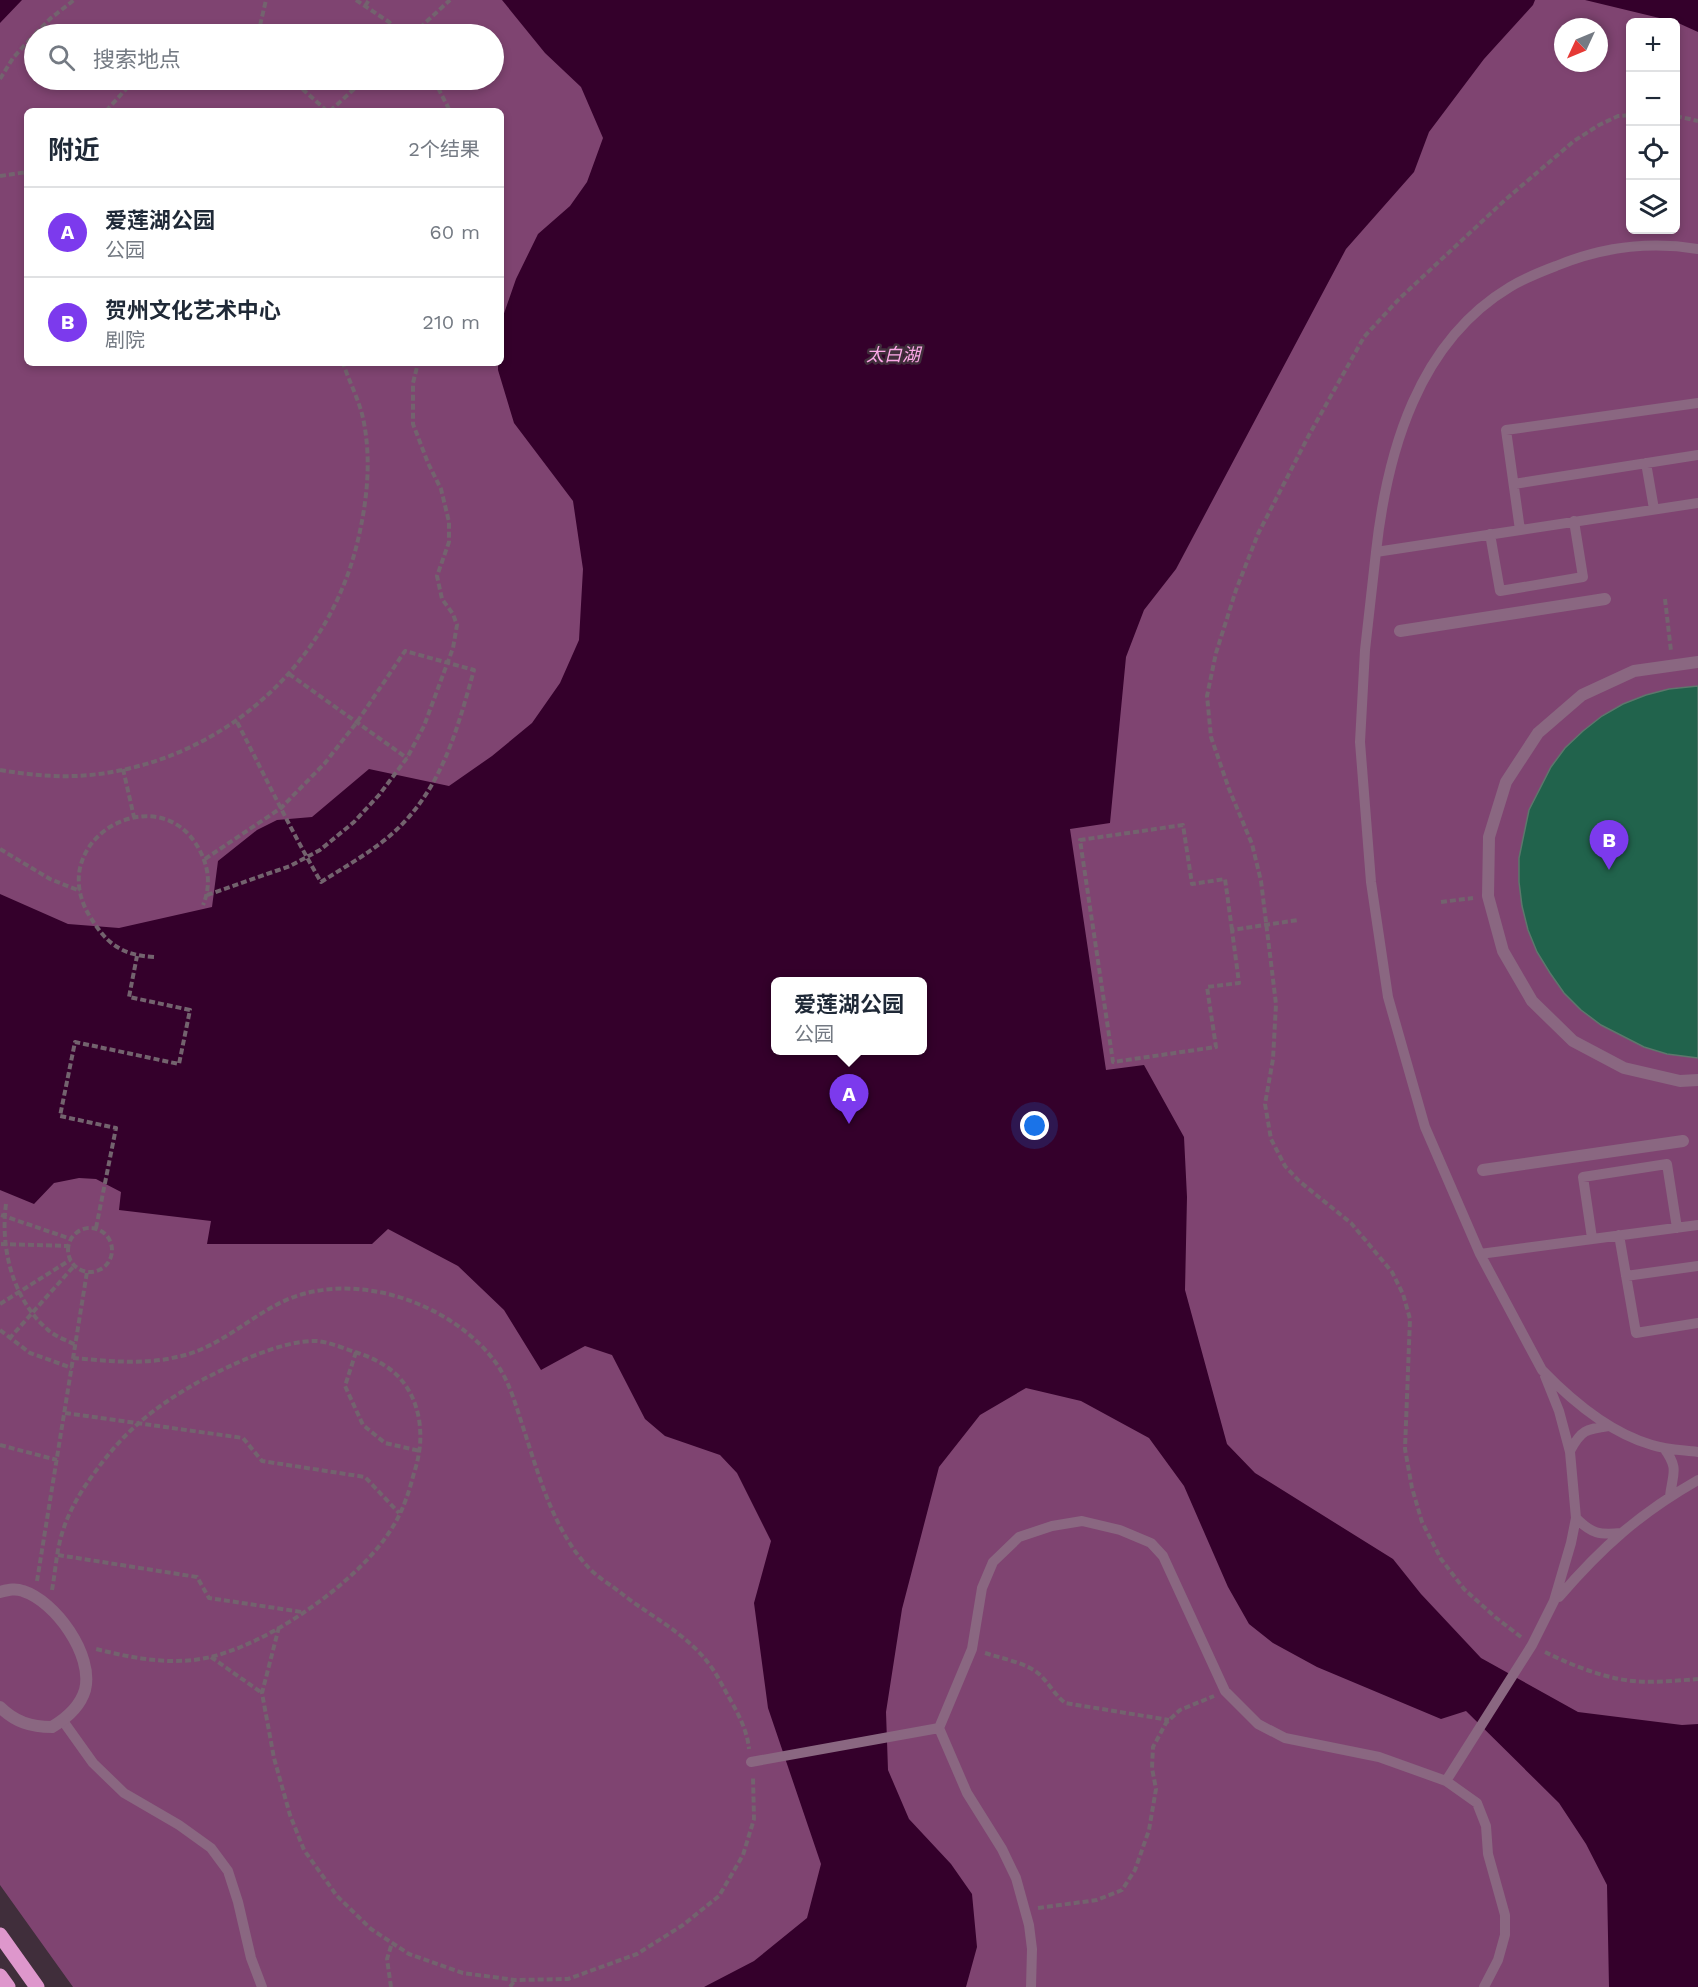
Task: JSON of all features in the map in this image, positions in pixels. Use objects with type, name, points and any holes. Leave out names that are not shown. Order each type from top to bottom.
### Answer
[{"type":"main road","points":[[0,1935],[37,1987]]},
{"type":"main road","points":[[0,1976],[8,1987]]},
{"type":"street","points":[[1400,631],[1605,599]]},
{"type":"street","points":[[1698,662],[1634,670],[1581,695],[1538,733],[1506,782],[1489,837],[1488,896],[1503,951],[1532,1001],[1573,1041],[1624,1068],[1680,1081],[1698,1080]]},
{"type":"street","points":[[1483,1170],[1683,1141]]},
{"type":"street","points":[[0,1592],[11,1589],[22,1591],[35,1596],[48,1607],[68,1628],[78,1645],[87,1678],[85,1690],[74,1711],[52,1727],[28,1725],[16,1720],[0,1707]]},
{"type":"lane","points":[[1446,1781],[1532,1645],[1554,1601],[1562,1578],[1576,1518],[1570,1452],[1560,1411],[1542,1370],[1480,1254],[1425,1127],[1389,997],[1376,926],[1365,829],[1360,742],[1365,650],[1380,516],[1397,446],[1410,406],[1422,382],[1439,353],[1460,328],[1486,304],[1510,287],[1567,261],[1596,252],[1655,244],[1698,249]]},
{"type":"lane","points":[[1520,530],[1506,430],[1698,403]]},
{"type":"lane","points":[[1514,484],[1698,455]]},
{"type":"lane","points":[[1646,463],[1654,509]]},
{"type":"lane","points":[[1376,552],[1698,503]]},
{"type":"lane","points":[[1490,534],[1500,591],[1583,577],[1574,521]]},
{"type":"lane","points":[[1592,1238],[1583,1177],[1667,1164],[1677,1228]]},
{"type":"lane","points":[[1480,1254],[1698,1225]]},
{"type":"lane","points":[[1619,1235],[1636,1333],[1698,1323]]},
{"type":"lane","points":[[1626,1276],[1698,1266]]},
{"type":"lane","points":[[1542,1370],[1585,1410],[1609,1426],[1651,1445],[1698,1452]]},
{"type":"lane","points":[[1570,1452],[1578,1436],[1584,1431],[1609,1426]]},
{"type":"lane","points":[[1664,1448],[1673,1460],[1674,1473],[1670,1496]]},
{"type":"lane","points":[[1554,1601],[1621,1533],[1670,1496],[1698,1480]]},
{"type":"lane","points":[[1576,1518],[1586,1528],[1600,1534],[1621,1533]]},
{"type":"lane","points":[[1031,1987],[1032,1949],[1029,1924],[1016,1878],[1002,1849],[967,1793],[939,1728],[972,1649],[982,1588],[993,1562],[1019,1537],[1052,1526],[1082,1521],[1120,1530],[1151,1543],[1163,1556],[1225,1692],[1258,1724],[1285,1738],[1379,1757],[1446,1781],[1477,1803],[1486,1826],[1488,1854],[1505,1915],[1504,1935],[1498,1960],[1484,1987]]},
{"type":"lane","points":[[63,1720],[93,1763],[124,1793],[179,1825],[212,1848],[228,1871],[251,1958],[262,1987]]},
{"type":"lane","points":[[751,1762],[939,1728]]},
{"type":"path","points":[[45,24],[74,0]]},
{"type":"path","points":[[260,24],[266,0]]},
{"type":"path","points":[[356,0],[391,24]]},
{"type":"path","points":[[365,6],[369,0]]},
{"type":"path","points":[[424,24],[450,0]]},
{"type":"path","points":[[0,79],[24,47]]},
{"type":"path","points":[[109,108],[125,90]]},
{"type":"path","points":[[304,90],[325,108]]},
{"type":"path","points":[[332,108],[353,90]]},
{"type":"path","points":[[439,90],[448,108]]},
{"type":"path","points":[[1680,117],[1698,121]]},
{"type":"path","points":[[0,176],[24,172]]},
{"type":"path","points":[[0,770],[32,775],[67,776],[123,770],[149,763],[206,740],[274,691],[290,674],[329,618],[352,563],[365,508],[368,465],[363,416],[344,366]]},
{"type":"path","points":[[207,895],[291,866],[320,850],[354,822],[379,795],[407,758],[424,726],[453,648],[457,626],[453,614],[442,599],[437,576],[449,542],[448,522],[441,489],[428,464],[413,424],[413,383],[417,366]]},
{"type":"path","points":[[1665,599],[1673,664]]},
{"type":"path","points":[[205,859],[281,807],[325,763],[357,722],[405,651],[474,670],[454,740],[438,775],[421,801],[408,819],[386,839],[321,882],[307,857],[281,807],[236,720]]},
{"type":"path","points":[[290,674],[407,758]]},
{"type":"path","points":[[123,770],[134,817]]},
{"type":"path","points":[[154,957],[137,956],[114,946],[102,936],[87,912],[80,891],[80,870],[87,850],[100,833],[117,821],[134,817],[159,818],[179,826],[195,840],[205,859],[209,877],[207,895],[203,905]]},
{"type":"path","points":[[1183,825],[1192,884],[1225,879],[1232,930],[1239,983],[1207,987],[1216,1047],[1113,1062],[1080,840],[1183,825]]},
{"type":"path","points":[[0,849],[50,879],[80,891]]},
{"type":"path","points":[[1441,902],[1488,896]]},
{"type":"path","points":[[1232,930],[1298,920]]},
{"type":"path","points":[[96,1228],[116,1128],[60,1116],[75,1042],[179,1064],[190,1010],[129,998],[137,956]]},
{"type":"path","points":[[6,1204],[1,1215],[1,1244],[18,1293],[32,1314],[49,1331],[76,1345]]},
{"type":"path","points":[[1,1215],[71,1239]]},
{"type":"path","points":[[96,1228],[108,1237],[113,1251],[107,1265],[94,1272],[87,1272],[74,1266],[70,1260],[69,1246],[71,1239],[81,1230],[96,1228]]},
{"type":"path","points":[[1,1244],[69,1246]]},
{"type":"path","points":[[0,1304],[70,1260]]},
{"type":"path","points":[[9,1339],[74,1266]]},
{"type":"path","points":[[35,1596],[87,1272]]},
{"type":"path","points":[[73,1358],[118,1362],[177,1357],[202,1349],[276,1304],[301,1293],[334,1288],[385,1293],[411,1300],[447,1318],[492,1358],[509,1383],[544,1493],[565,1534],[588,1568],[687,1641],[709,1664],[735,1707],[748,1737],[754,1783],[754,1819],[743,1855],[719,1896],[683,1924],[637,1954],[568,1978],[515,1980],[463,1973],[409,1954],[370,1929],[337,1896],[304,1850],[290,1815],[274,1758],[262,1693],[279,1627]]},
{"type":"path","points":[[0,1330],[30,1353],[72,1368]]},
{"type":"path","points":[[48,1607],[60,1539],[77,1498],[111,1449],[137,1423],[168,1399],[205,1379],[288,1344],[318,1341],[374,1358],[396,1373],[409,1389],[417,1407],[421,1433],[420,1451],[409,1493],[393,1527],[369,1557],[327,1595],[279,1627],[248,1643],[209,1657],[175,1662],[129,1658],[78,1645]]},
{"type":"path","points":[[356,1352],[345,1386],[363,1425],[385,1443],[420,1451]]},
{"type":"path","points":[[64,1413],[243,1438],[262,1461],[365,1477],[399,1513]]},
{"type":"path","points":[[0,1445],[57,1460]]},
{"type":"path","points":[[58,1555],[197,1577],[209,1598],[303,1612]]},
{"type":"path","points":[[1532,1645],[1584,1668],[1619,1679],[1663,1682],[1698,1678]]},
{"type":"path","points":[[972,1649],[1012,1661],[1039,1673],[1054,1694],[1065,1703],[1170,1720]]},
{"type":"path","points":[[209,1657],[262,1693]]},
{"type":"path","points":[[1025,1910],[1096,1900],[1122,1890],[1135,1870],[1149,1830],[1156,1789],[1152,1768],[1154,1747],[1170,1720],[1180,1710],[1225,1692]]},
{"type":"path","points":[[391,1987],[387,1959],[392,1943]]},
{"type":"path","points":[[510,1987],[515,1980]]},
{"type":"shaded area","points":[[0,0],[1698,0],[1698,1987],[73,1987],[0,1885]]},
{"type":"water","points":[[0,0],[22,0],[0,23]]},
{"type":"water","name":"太白湖","points":[[502,0],[1535,0],[1484,59],[1429,132],[1414,172],[1346,249],[1176,569],[1144,610],[1126,657],[1110,823],[1070,829],[1106,1070],[1144,1065],[1184,1137],[1187,1197],[1185,1290],[1227,1444],[1255,1473],[1393,1559],[1421,1594],[1481,1658],[1578,1712],[1682,1725],[1698,1724],[1698,1987],[1609,1987],[1607,1885],[1586,1844],[1559,1803],[1466,1711],[1441,1719],[1317,1667],[1273,1643],[1249,1624],[1228,1587],[1184,1486],[1149,1438],[1081,1401],[1026,1388],[980,1415],[939,1467],[902,1609],[886,1712],[888,1770],[909,1819],[951,1864],[972,1894],[977,1947],[966,1987],[704,1987],[754,1961],[807,1918],[821,1864],[768,1708],[754,1603],[771,1541],[737,1473],[720,1455],[665,1436],[645,1419],[612,1355],[585,1346],[541,1370],[504,1310],[458,1266],[388,1229],[372,1244],[207,1244],[211,1221],[119,1210],[121,1192],[96,1179],[79,1178],[54,1183],[34,1204],[0,1190],[0,894],[68,924],[119,928],[212,907],[218,861],[257,830],[277,820],[312,817],[369,769],[449,786],[492,756],[532,723],[560,683],[579,640],[583,569],[573,501],[514,423],[498,366],[504,366],[504,313],[516,279],[538,234],[570,206],[587,182],[603,138],[581,87],[545,53]]},
{"type":"water","points":[[1585,0],[1698,0],[1698,32],[1680,24],[1680,18],[1659,18]]},
{"type":"building","points":[[1698,686],[1698,1058],[1667,1054],[1644,1047],[1601,1025],[1564,993],[1537,952],[1528,930],[1519,882],[1519,858],[1529,810],[1551,767],[1565,748],[1602,716],[1623,704],[1669,689]]},
{"type":"place","name":"贺州文化艺术中心","points":[[1609,870]]},
{"type":"place","name":"爱莲湖公园","points":[[849,1124]]}]
